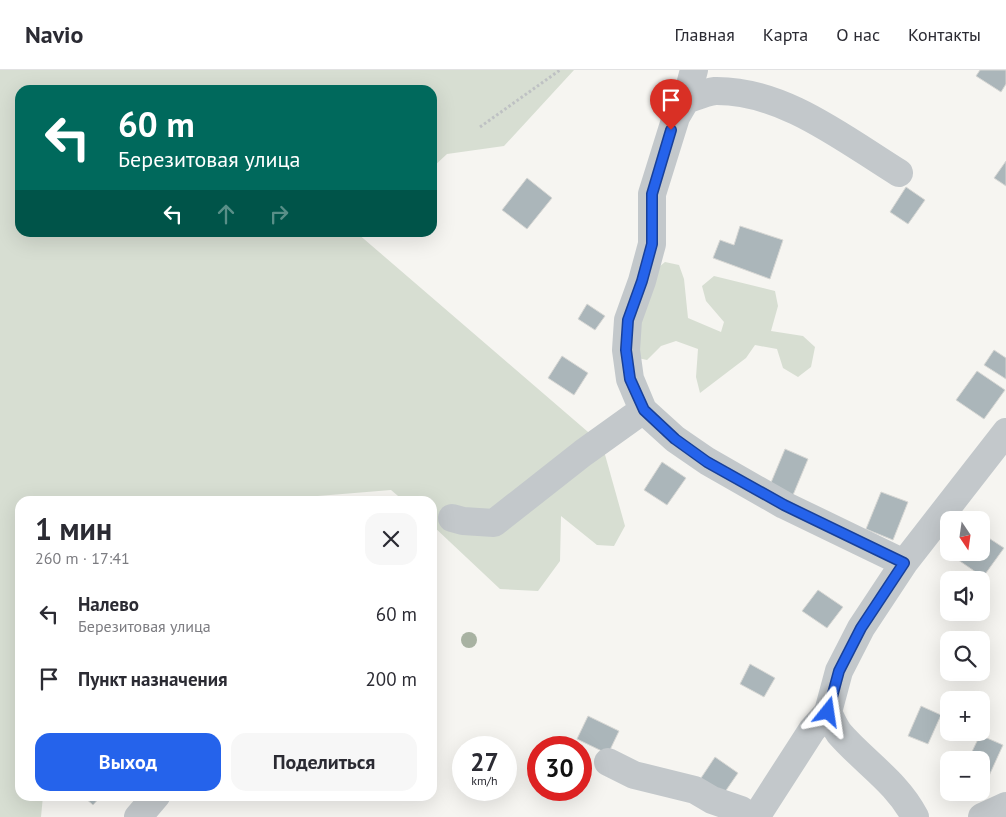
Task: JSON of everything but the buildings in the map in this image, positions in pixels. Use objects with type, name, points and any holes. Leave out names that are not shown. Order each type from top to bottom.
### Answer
[{"type":"street","points":[[694,70],[686,100],[676,117],[652,194],[652,244],[642,281],[628,320],[626,350],[630,379],[644,410],[675,439],[707,462],[784,505],[904,563]]},
{"type":"street","points":[[686,100],[713,91],[750,94],[782,104],[815,121],[899,173]]},
{"type":"street","points":[[452,518],[463,521],[494,523],[583,453],[644,410]]},
{"type":"street","points":[[756,817],[812,730],[828,712],[839,671],[861,628],[904,563],[1006,432]]},
{"type":"street","points":[[828,712],[838,732],[882,772],[908,804],[915,817]]},
{"type":"street","points":[[608,762],[634,775],[695,790],[712,800],[742,810],[751,817]]},
{"type":"street","points":[[138,817],[152,801]]},
{"type":"street","points":[[982,817],[1006,806]]},
{"type":"path","points":[[480,127],[560,70]]},
{"type":"shaded area","points":[[0,70],[574,70],[504,146],[447,154],[437,163],[437,85],[15,85],[15,237],[362,237],[602,444],[625,526],[614,546],[597,545],[561,516],[560,561],[538,591],[500,589],[437,530],[437,496],[398,496],[391,490],[318,496],[15,496],[15,801],[43,801],[41,817],[0,817]]},
{"type":"shaded area","points":[[665,262],[679,265],[684,279],[688,318],[721,332],[724,322],[706,301],[702,286],[714,276],[775,291],[778,306],[771,331],[803,336],[815,347],[811,367],[798,377],[783,368],[777,349],[755,345],[746,358],[700,393],[696,377],[698,349],[676,341],[661,346],[647,360],[638,358],[639,318],[649,275]]},
{"type":"route","points":[[671,130],[652,194],[654,221],[652,244],[642,281],[628,320],[626,350],[630,379],[644,410],[675,439],[707,462],[784,505],[904,563],[861,628],[839,671],[828,712]]}]
